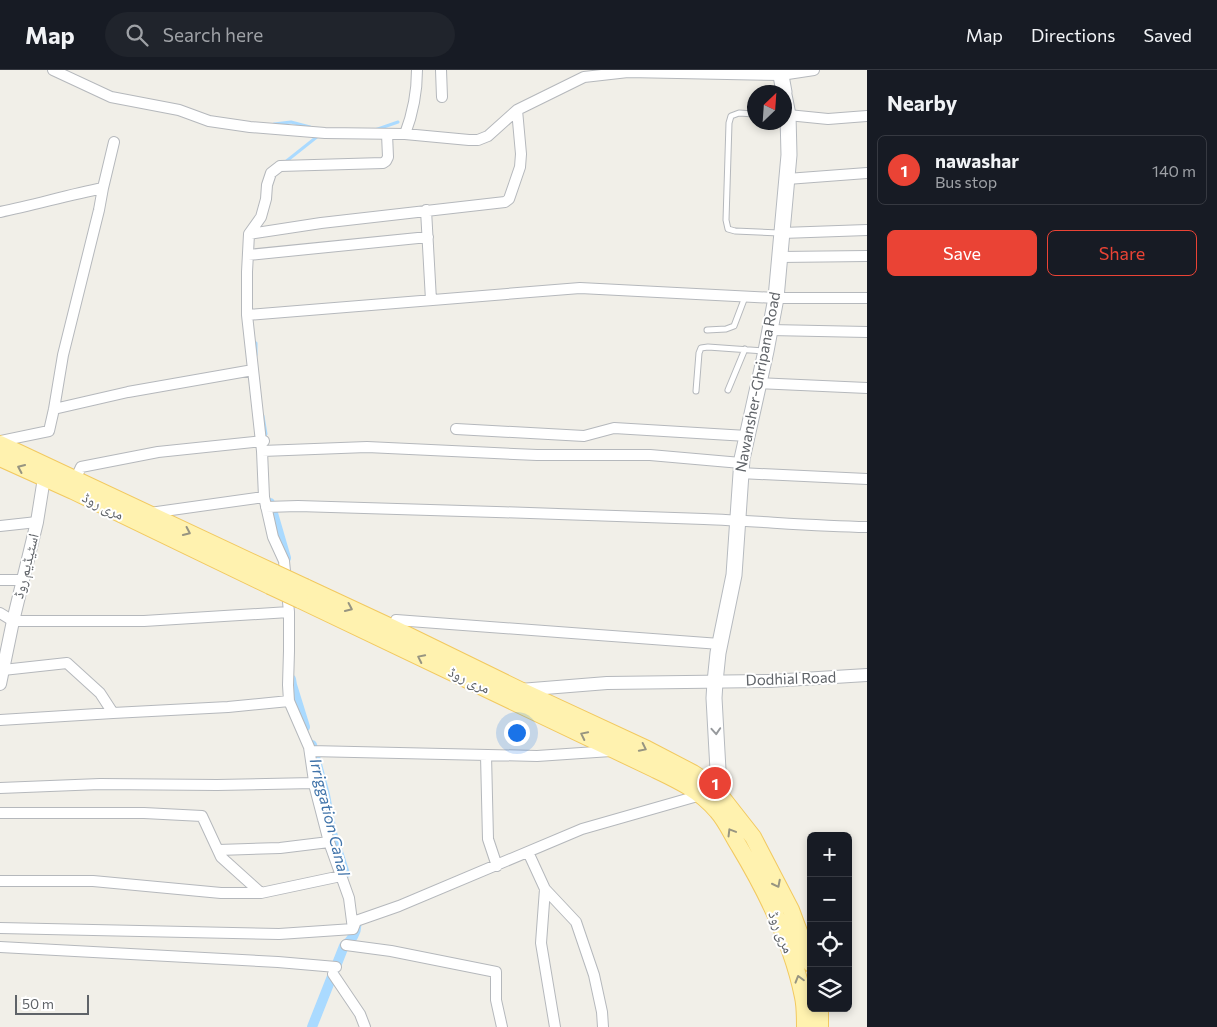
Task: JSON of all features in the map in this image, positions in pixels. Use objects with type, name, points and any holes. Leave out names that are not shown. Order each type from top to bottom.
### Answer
[{"type":"main road","name":"Nawansher-Ghripana Road","points":[[780,72],[782,85]]},
{"type":"main road","name":"Nawansher-Ghripana Road","points":[[707,790],[717,777],[718,770],[715,682],[720,644],[734,575],[741,468],[776,298],[789,155],[787,130]]},
{"type":"main road","name":"مری روڈ","points":[[0,443],[138,514],[302,593],[687,785],[707,790],[749,863],[783,933],[798,975],[804,999],[805,1027]]},
{"type":"main road","name":"مری روڈ","points":[[0,458],[44,478],[138,514]]},
{"type":"main road","name":"مری روڈ","points":[[302,593],[393,628],[647,749],[692,773],[753,837],[791,910],[807,953]]},
{"type":"main road","points":[[820,1012],[820,1027]]},
{"type":"street","points":[[54,70],[111,97],[179,110],[209,121],[250,127],[325,133],[405,134],[478,140],[488,136],[517,110],[584,76],[628,72],[780,72],[814,70]]},
{"type":"street","points":[[405,134],[411,119],[417,84],[417,70]]},
{"type":"street","points":[[441,70],[442,98]]},
{"type":"street","points":[[249,234],[321,223],[505,202],[509,199],[520,166],[521,154],[517,110]]},
{"type":"street","points":[[792,115],[828,118],[867,116]]},
{"type":"street","points":[[353,929],[349,898],[329,842],[314,783],[309,747],[289,700],[288,612],[284,561],[273,537],[265,502],[263,444],[247,315],[246,272],[249,234],[261,217],[271,173],[280,166],[383,163],[388,157],[387,134]]},
{"type":"street","points":[[0,443],[49,431],[63,355],[114,142]]},
{"type":"street","points":[[787,179],[867,174]]},
{"type":"street","points":[[0,212],[102,188]]},
{"type":"street","points":[[426,210],[431,300]]},
{"type":"street","points":[[782,233],[867,230]]},
{"type":"street","points":[[248,255],[428,237]]},
{"type":"street","points":[[780,257],[867,256]]},
{"type":"street","points":[[247,315],[580,288],[776,298],[867,298]]},
{"type":"street","points":[[770,330],[867,332]]},
{"type":"street","points":[[54,409],[128,392],[253,370]]},
{"type":"street","points":[[759,383],[867,388]]},
{"type":"street","points":[[456,429],[584,436],[614,428],[747,436]]},
{"type":"street","points":[[75,480],[81,467],[158,452],[263,444],[537,455],[650,454],[741,468],[867,480]]},
{"type":"street","name":"اسٹیڈیم روڈ","points":[[0,684],[22,580],[37,522],[44,478]]},
{"type":"street","points":[[138,514],[265,502],[307,506],[738,520],[816,526],[867,527]]},
{"type":"street","points":[[0,526],[37,522]]},
{"type":"street","points":[[0,580],[22,580]]},
{"type":"street","points":[[0,613],[13,621],[144,621],[288,612]]},
{"type":"street","points":[[393,628],[396,620],[720,644]]},
{"type":"street","points":[[3,670],[67,663],[100,693],[113,713]]},
{"type":"street","name":"Dodhial Road","points":[[520,690],[607,682],[770,681],[867,675]]},
{"type":"street","points":[[0,720],[228,707],[289,700]]},
{"type":"street","points":[[310,752],[537,756],[616,750]]},
{"type":"street","points":[[486,755],[488,839],[497,866]]},
{"type":"street","points":[[0,788],[100,784],[217,785],[314,783]]},
{"type":"street","points":[[353,929],[356,921],[400,906],[582,829],[707,790]]},
{"type":"street","points":[[0,813],[144,813],[202,816],[221,857],[261,893]]},
{"type":"street","points":[[218,850],[280,848],[329,842]]},
{"type":"street","points":[[528,852],[546,890],[576,922],[594,975],[602,1012],[603,1027]]},
{"type":"street","points":[[0,880],[93,881],[220,893],[261,893],[341,876]]},
{"type":"street","points":[[546,890],[541,943],[555,1027]]},
{"type":"street","points":[[0,928],[279,934],[353,929]]},
{"type":"street","points":[[346,945],[391,951],[496,972],[496,1000],[502,1027]]},
{"type":"street","points":[[0,947],[278,962],[334,970],[360,1014],[365,1027]]},
{"type":"lane","points":[[747,114],[738,113],[731,116],[729,123],[726,220],[728,229],[782,233]]},
{"type":"lane","points":[[707,330],[734,326],[745,296]]},
{"type":"lane","points":[[696,391],[701,348],[766,351]]},
{"type":"lane","points":[[728,390],[745,349]]},
{"type":"waterway","points":[[274,124],[291,122],[310,127]]},
{"type":"waterway","points":[[375,130],[398,122]]},
{"type":"waterway","points":[[284,163],[318,136]]},
{"type":"waterway","points":[[252,341],[256,343],[256,355]]},
{"type":"waterway","points":[[263,416],[266,434],[263,439]]},
{"type":"waterway","name":"Irriggation Canal","points":[[270,503],[286,558]]},
{"type":"waterway","name":"Irriggation Canal","points":[[291,679],[305,727]]},
{"type":"waterway","name":"Irriggation Canal","points":[[312,745],[325,795],[332,833],[345,874]]},
{"type":"waterway","name":"Irriggation Canal","points":[[312,1027],[344,946],[355,933],[356,922]]},
{"type":"place","name":"nawashar","points":[[715,783]]}]
